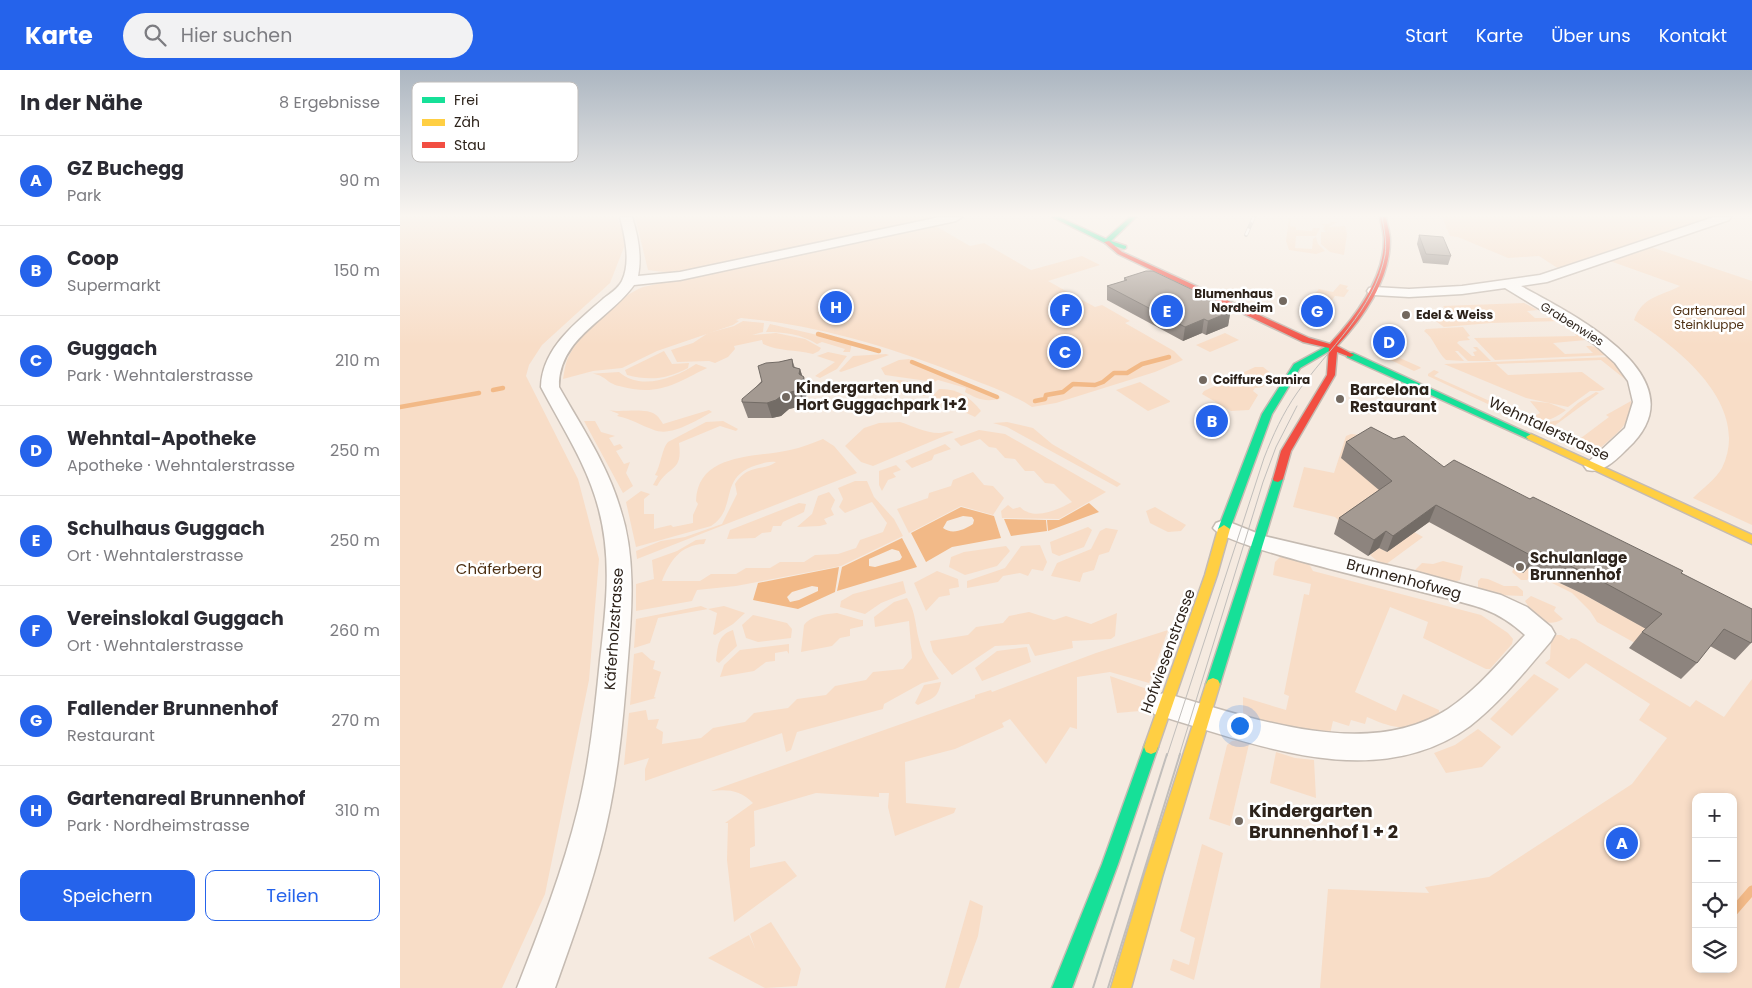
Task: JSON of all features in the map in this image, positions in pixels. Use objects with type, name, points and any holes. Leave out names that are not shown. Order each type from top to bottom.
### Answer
[{"type":"street","points":[[632,260],[629,280],[680,276],[756,260]]},
{"type":"street","name":"Wehntalerstrasse","points":[[1135,260],[1306,340],[1333,347],[1752,540]]},
{"type":"street","name":"Hofwiesenstrasse","points":[[1062,988],[1110,864],[1211,575],[1224,528],[1267,414],[1297,366],[1333,347],[1374,291],[1384,260]]},
{"type":"street","points":[[1374,291],[1415,293],[1509,285],[1563,274],[1603,260]]},
{"type":"street","name":"Käferholzstrasse","points":[[536,988],[560,923],[594,807],[606,741],[620,582],[617,543],[611,510],[600,478],[550,387],[549,379],[552,368],[572,334],[619,292],[629,280]]},
{"type":"street","name":"Grabenwies","points":[[1509,285],[1592,335],[1617,355],[1633,375],[1642,398],[1642,410],[1638,422],[1632,433],[1621,444],[1594,466]]},
{"type":"street","points":[[1121,988],[1153,877],[1252,565],[1286,451],[1331,375],[1333,347]]},
{"type":"street","name":"Brunnenhofweg","points":[[1204,716],[1319,746],[1357,748],[1391,745],[1436,730],[1466,712],[1535,641],[1518,614],[1492,602],[1258,542],[1224,528]]},
{"type":"street","points":[[1164,705],[1204,716]]},
{"type":"green space","name":"Chäferberg","points":[[400,260],[619,260],[610,283],[542,345],[529,365],[526,376],[578,479],[599,559],[589,680],[545,894],[502,988],[400,988]]},
{"type":"green space","points":[[646,260],[735,260],[672,273],[648,270]]},
{"type":"green space","points":[[768,260],[1013,260],[1031,270],[1068,260],[1090,260],[1100,265],[1048,281],[1095,307],[1102,305],[1130,321],[1125,323],[1174,351],[1183,360],[1155,372],[1056,403],[1032,407],[992,387],[883,347],[799,326],[741,318],[736,320],[739,321],[733,325],[657,351],[622,368],[593,371],[563,379],[567,360],[589,328],[621,299],[643,287]]},
{"type":"green space","points":[[1545,260],[1586,260],[1559,269]]},
{"type":"green space","name":"Gartenareal Steinkluppe","points":[[1689,260],[1752,281],[1752,525],[1693,498],[1713,480],[1722,468],[1729,445],[1727,423],[1719,401],[1706,381],[1690,363],[1671,346],[1634,320],[1642,306],[1652,298],[1680,286],[1610,261]]},
{"type":"green space","points":[[1340,284],[1348,286],[1346,289],[1349,290],[1344,297],[1335,296],[1330,303],[1311,298],[1319,289],[1333,292]]},
{"type":"green space","points":[[1524,303],[1538,310],[1527,311],[1535,318],[1555,318],[1562,321],[1491,323],[1444,327],[1430,313],[1450,314],[1443,306]]},
{"type":"green space","points":[[743,321],[764,323],[763,332],[752,335],[776,333],[805,339],[821,348],[813,354],[775,348],[763,344],[762,340],[734,346],[735,349],[728,357],[715,363],[709,361],[677,362],[671,350],[693,343],[708,333],[734,326]]},
{"type":"green space","points":[[770,324],[852,343],[850,352],[843,352],[845,349],[822,342],[817,344],[792,334],[766,332]]},
{"type":"green space","points":[[1463,327],[1470,336],[1467,337],[1470,340],[1457,343],[1472,356],[1475,356],[1473,352],[1477,351],[1473,347],[1477,347],[1491,361],[1468,361],[1458,351],[1455,351],[1464,361],[1446,360],[1424,331],[1426,329]]},
{"type":"green space","points":[[1225,333],[1239,340],[1210,352],[1196,345]]},
{"type":"green space","points":[[1575,334],[1583,334],[1588,337],[1586,340],[1553,343],[1565,354],[1593,353],[1586,346],[1593,346],[1609,355],[1495,360],[1474,338],[1576,336]]},
{"type":"green space","points":[[1375,347],[1421,368],[1414,371],[1380,355],[1375,351]]},
{"type":"green space","points":[[664,351],[672,364],[689,363],[688,368],[673,375],[658,378],[627,375],[625,370]]},
{"type":"green space","points":[[828,352],[847,356],[837,369],[820,378],[815,376],[835,362],[817,356]]},
{"type":"green space","points":[[889,355],[841,372],[839,371],[853,356]]},
{"type":"green space","points":[[1610,357],[1626,380],[1601,360],[1496,364],[1508,375],[1582,372],[1605,389],[1590,391],[1568,407],[1526,398],[1444,364]]},
{"type":"green space","points":[[909,359],[1001,398],[991,400],[974,397],[965,392],[966,388],[938,380],[934,382],[885,375],[881,368],[899,360]]},
{"type":"green space","points":[[696,364],[707,368],[675,384],[645,390],[614,385],[601,376],[587,374],[619,372],[628,378],[647,382],[668,378]]},
{"type":"green space","points":[[1255,367],[1263,367],[1272,374],[1263,387],[1255,388],[1253,391],[1258,395],[1249,410],[1231,411],[1202,394],[1204,391]]},
{"type":"green space","points":[[1434,370],[1439,372],[1434,376],[1512,411],[1518,407],[1521,411],[1507,413],[1428,376]]},
{"type":"green space","points":[[899,380],[930,384],[933,390],[926,396],[879,391],[890,382]]},
{"type":"green space","points":[[1140,382],[1170,402],[1148,411],[1116,390]]},
{"type":"green space","points":[[939,389],[952,390],[963,394],[981,411],[975,417],[932,397]]},
{"type":"green space","points":[[1596,392],[1599,393],[1550,429],[1577,441],[1609,417],[1606,415],[1631,401],[1631,409],[1626,422],[1600,448],[1580,446],[1534,425],[1559,420],[1578,403]]},
{"type":"green space","points":[[1530,401],[1549,403],[1566,410],[1547,420],[1535,423],[1525,421],[1540,413]]},
{"type":"green space","points":[[609,410],[646,411],[658,417],[663,424],[709,410],[712,412],[684,427],[661,432],[617,416],[619,414]]},
{"type":"green space","points":[[584,421],[595,421],[601,432],[615,436],[609,438],[614,446],[620,444],[623,448],[616,451],[624,464],[630,462],[626,473],[633,486],[623,493]]},
{"type":"green space","points":[[723,421],[738,429],[736,431],[720,426],[679,443],[680,453],[677,464],[657,486],[653,485],[658,476],[655,475],[664,448],[668,442],[706,422]]},
{"type":"green space","points":[[900,422],[929,432],[954,432],[873,466],[861,462],[845,446],[864,428],[879,423]]},
{"type":"green space","points":[[1007,422],[1033,428],[1052,444],[1121,484],[1117,487],[1007,427],[993,423]]},
{"type":"green space","points":[[979,430],[1005,434],[1106,492],[1059,519],[1002,518],[1001,511],[1008,505],[1013,509],[1020,507],[1026,511],[1039,514],[1053,511],[1072,502],[1054,484],[1045,483],[1034,471],[1025,471],[1015,459],[1005,458],[996,448],[989,447],[980,439],[961,446],[954,439]]},
{"type":"green space","points":[[1351,434],[1360,435],[1394,493],[1344,525],[1335,517],[1293,507],[1304,467],[1334,473],[1346,436]]},
{"type":"green space","points":[[823,439],[834,446],[857,473],[637,559],[636,551],[661,541],[685,537],[722,524],[737,494],[735,484],[740,477],[750,470],[766,467],[776,462],[757,465],[745,470],[737,477],[732,485],[724,511],[711,526],[636,547],[626,502],[641,491],[650,494],[644,499],[644,514],[654,514],[654,529],[693,523],[693,515],[698,504],[696,501],[699,485],[707,473],[718,465],[731,460],[794,449]]},
{"type":"green space","points":[[945,444],[951,449],[934,455],[932,460],[912,468],[905,461]]},
{"type":"green space","points":[[896,465],[901,470],[893,473],[896,477],[888,480],[882,491],[879,485],[879,471]]},
{"type":"green space","points":[[973,472],[984,485],[993,486],[1004,498],[993,515],[961,506],[909,533],[897,509],[928,498],[929,493],[951,486],[953,480]]},
{"type":"green space","points":[[855,481],[867,481],[874,497],[894,519],[903,536],[841,566],[736,586],[697,590],[692,601],[636,611],[636,584],[654,579],[652,560],[677,551],[696,540],[706,539],[704,544],[688,547],[677,555],[662,581],[700,581],[711,574],[736,574],[746,568],[770,568],[780,562],[804,562],[815,555],[838,554],[856,548],[860,540],[883,532],[887,523],[872,502],[845,513],[839,507],[843,499],[838,488]]},
{"type":"green space","points":[[829,492],[835,500],[831,509],[834,515],[824,519],[827,524],[797,527],[812,514],[818,496]]},
{"type":"green space","points":[[799,503],[806,504],[804,512],[783,522],[781,526],[773,526],[771,532],[762,533],[755,538],[727,539],[730,530]]},
{"type":"green space","points":[[1155,507],[1186,525],[1181,531],[1168,532],[1150,523],[1146,511]]},
{"type":"green space","points":[[1088,527],[1092,530],[1084,547],[1059,556],[1052,553],[1050,542]]},
{"type":"green space","points":[[1106,528],[1118,530],[1109,552],[1099,555],[1094,570],[1083,573],[1080,582],[1051,576],[1057,563],[1091,549],[1100,531]]},
{"type":"green space","points":[[1414,532],[1423,537],[1385,565],[1370,555],[1379,548],[1387,552]]},
{"type":"green space","points":[[1040,545],[1047,562],[1043,571],[1032,569],[1028,576],[1020,573],[1003,576],[998,582],[967,588],[967,581],[1005,568],[1021,546]]},
{"type":"green space","points":[[1006,546],[1010,551],[997,566],[965,575],[949,567],[951,557],[964,552]]},
{"type":"green space","points":[[1289,555],[1306,559],[1313,571],[1481,615],[1508,633],[1513,639],[1512,644],[1490,669],[1486,669],[1423,638],[1428,622],[1390,607],[1355,692],[1396,711],[1403,694],[1439,710],[1439,714],[1419,724],[1403,727],[1387,725],[1367,717],[1365,724],[1351,720],[1349,726],[1333,721],[1330,734],[1285,727],[1243,714],[1243,697],[1286,710],[1289,696],[1284,694],[1304,594],[1309,595],[1311,584],[1273,575],[1275,562],[1280,557]]},
{"type":"green space","points":[[1443,561],[1463,566],[1460,580],[1454,582],[1418,575],[1415,570],[1422,563],[1433,564]]},
{"type":"green space","points":[[1514,568],[1523,573],[1528,568],[1583,594],[1647,629],[1635,643],[1597,622],[1590,611],[1572,593],[1534,574],[1527,580],[1521,580],[1512,572]]},
{"type":"green space","points":[[937,571],[958,579],[959,587],[949,589],[950,595],[939,597],[926,611],[914,583]]},
{"type":"green space","points":[[1481,578],[1504,586],[1517,586],[1523,591],[1523,596],[1481,592],[1478,587],[1478,581]]},
{"type":"green space","points":[[903,581],[906,593],[881,603],[865,614],[840,607],[841,601],[853,594]]},
{"type":"green space","points":[[1531,596],[1556,607],[1554,611],[1563,619],[1550,623],[1540,619],[1525,601]]},
{"type":"green space","points":[[907,598],[914,613],[922,650],[939,679],[922,683],[884,704],[883,709],[797,732],[791,750],[786,752],[782,733],[645,781],[645,769],[649,758],[624,765],[629,713],[646,710],[648,720],[659,719],[656,728],[663,732],[662,744],[701,738],[713,728],[745,722],[754,713],[788,708],[797,699],[826,695],[835,686],[866,680],[873,672],[903,669],[912,658],[909,621],[875,627],[874,617],[894,602]]},
{"type":"green space","points":[[701,606],[708,609],[658,618],[650,643],[634,648],[636,619]]},
{"type":"green space","points":[[724,606],[745,613],[733,624],[715,635],[713,634],[717,613],[708,609]]},
{"type":"green space","points":[[1029,612],[1054,620],[1066,616],[1091,624],[1117,613],[1115,636],[1111,639],[1072,641],[1073,648],[1035,656],[1029,644],[995,646],[952,675],[933,652],[930,641],[968,635],[976,627],[1003,623],[1009,616]]},
{"type":"green space","points":[[837,613],[863,620],[863,626],[850,629],[850,636],[840,638],[832,646],[801,652],[804,625],[810,619]]},
{"type":"green space","points":[[753,615],[787,623],[792,629],[791,638],[758,642],[746,638],[742,625]]},
{"type":"green space","points":[[733,630],[737,646],[719,663],[716,661],[720,641],[724,635]]},
{"type":"green space","points":[[1168,630],[1149,683],[1110,672],[1077,677],[1077,729],[1070,727],[1046,764],[1010,719],[1002,723],[1004,727],[955,749],[905,762],[906,803],[956,808],[954,813],[895,836],[888,807],[889,793],[879,793],[879,797],[816,793],[754,811],[755,846],[750,848],[750,868],[785,861],[797,876],[734,922],[727,860],[728,823],[725,823],[753,803],[744,795],[734,791],[711,791],[975,698],[975,695],[991,690],[992,692],[1096,653]]},
{"type":"green space","points":[[1553,635],[1561,635],[1569,640],[1571,638],[1576,639],[1690,707],[1696,700],[1724,717],[1752,679],[1752,988],[1320,988],[1328,889],[1429,893],[1425,887],[1489,877],[1632,784],[1667,738],[1639,720],[1650,704],[1586,663],[1569,679],[1545,663],[1550,659]]},
{"type":"green space","points":[[789,644],[789,654],[787,651],[775,653],[775,661],[766,662],[754,671],[720,677],[724,665],[740,650]]},
{"type":"green space","points":[[1027,647],[1031,662],[982,681],[975,668],[997,651]]},
{"type":"green space","points":[[642,652],[655,661],[653,669],[661,672],[654,697],[656,698],[630,705],[634,654]]},
{"type":"green space","points":[[1534,674],[1559,689],[1512,736],[1490,719]]},
{"type":"green space","points":[[1110,676],[1147,689],[1140,711],[1117,713]]},
{"type":"green space","points":[[941,682],[938,692],[934,697],[918,705],[915,703],[924,685]]},
{"type":"green space","points":[[1478,729],[1501,747],[1482,767],[1446,773],[1434,753],[1455,745]]},
{"type":"green space","points":[[1237,740],[1249,744],[1230,826],[1209,819],[1227,745]]},
{"type":"green space","points":[[1276,752],[1295,758],[1314,760],[1316,798],[1270,783]]},
{"type":"green space","points":[[1202,844],[1223,853],[1194,980],[1170,970],[1173,959],[1189,965],[1195,938],[1180,931]]},
{"type":"green space","points":[[970,900],[983,906],[978,936],[959,988],[945,988]]},
{"type":"green space","points":[[771,922],[801,969],[797,986],[765,988],[708,958],[749,935],[755,948],[750,934]]},
{"type":"shaded area","points":[[1089,503],[1099,512],[1048,531],[1047,520],[1059,520]]},
{"type":"shaded area","points":[[961,507],[994,516],[1001,538],[952,547],[926,562],[911,533]],"holes":[[[963,516],[972,517],[974,520],[973,524],[962,530],[950,531],[943,528],[947,521]]]},
{"type":"shaded area","points":[[1004,519],[1046,520],[1047,531],[1011,536]]},
{"type":"shaded area","points":[[902,538],[917,567],[837,591],[842,567]],"holes":[[[892,549],[899,551],[902,557],[900,560],[875,567],[869,566],[869,559]]]},
{"type":"shaded area","points":[[839,567],[835,592],[798,609],[753,600],[758,583]],"holes":[[[812,586],[818,587],[818,591],[799,600],[790,602],[787,597],[792,592]]]},
{"type":"building","points":[[1146,271],[1153,271],[1231,308],[1227,310],[1230,312],[1208,321],[1204,319],[1185,327],[1107,286],[1127,280],[1124,278]]},
{"type":"building","points":[[792,359],[793,367],[800,369],[799,374],[804,377],[798,390],[784,394],[776,400],[767,403],[742,402],[742,399],[762,382],[758,366]]},
{"type":"building","points":[[1371,427],[1394,439],[1404,436],[1444,467],[1454,460],[1530,499],[1533,497],[1683,571],[1681,573],[1752,609],[1751,643],[1724,629],[1697,663],[1642,632],[1662,614],[1594,577],[1538,551],[1532,556],[1436,505],[1393,536],[1386,531],[1374,540],[1339,518],[1392,481],[1346,442]]},
{"type":"waterway","points":[[818,334],[879,351]]},
{"type":"waterway","points":[[1035,401],[1045,399],[1046,395],[1063,392],[1073,384],[1095,385],[1103,382],[1114,373],[1127,373],[1142,364],[1169,357]]},
{"type":"waterway","points":[[912,362],[997,397]]},
{"type":"waterway","points":[[493,390],[503,388]]},
{"type":"waterway","points":[[400,407],[479,393]]},
{"type":"waterway","points":[[1737,907],[1752,890]]},
{"type":"tram line","points":[[1167,756],[1271,441],[1292,401],[1361,311],[1380,275],[1384,260]]},
{"type":"tram line","points":[[1179,756],[1263,482],[1276,447],[1297,406]]},
{"type":"tram line","points":[[1093,988],[1167,754]]},
{"type":"tram line","points":[[1108,988],[1180,754]]},
{"type":"traffic: fast","points":[[1224,529],[1267,414],[1297,366],[1332,347]]},
{"type":"traffic: fast","points":[[1350,355],[1531,437]]},
{"type":"traffic: fast","points":[[1213,684],[1278,479]]},
{"type":"traffic: fast","points":[[1062,988],[1110,864],[1151,747]]},
{"type":"traffic: slow","points":[[1531,437],[1752,540]]},
{"type":"traffic: slow","points":[[1151,747],[1211,575],[1224,529]]},
{"type":"traffic: slow","points":[[1121,988],[1153,877],[1213,684]]},
{"type":"traffic: jam","points":[[1135,260],[1306,340],[1333,347],[1350,355]]},
{"type":"traffic: jam","points":[[1332,347],[1351,325],[1369,298],[1377,283],[1384,260]]},
{"type":"traffic: jam","points":[[1278,479],[1286,451],[1331,375],[1333,347]]},
{"type":"place","name":"Blumenhaus Nordheim","points":[[1283,301]]},
{"type":"place","name":"Gartenareal Brunnenhof","points":[[836,307]]},
{"type":"place","name":"Vereinslokal Guggach","points":[[1066,310]]},
{"type":"place","name":"Schulhaus Guggach","points":[[1167,311]]},
{"type":"place","name":"Fallender Brunnenhof","points":[[1317,311]]},
{"type":"place","name":"Edel & Weiss","points":[[1406,315]]},
{"type":"place","name":"Wehntal-Apotheke","points":[[1389,342]]},
{"type":"place","name":"Guggach","points":[[1065,352]]},
{"type":"place","name":"Coiffure Samira","points":[[1203,380]]},
{"type":"place","name":"Kindergarten und Hort Guggachpark 1+2","points":[[786,397]]},
{"type":"place","name":"Barcelona Restaurant","points":[[1340,399]]},
{"type":"place","name":"Coop","points":[[1212,421]]},
{"type":"place","name":"Schulanlage Brunnenhof","points":[[1520,567]]},
{"type":"place","name":"Kindergarten Brunnenhof 1 + 2","points":[[1239,821]]},
{"type":"place","name":"GZ Buchegg","points":[[1622,843]]}]
